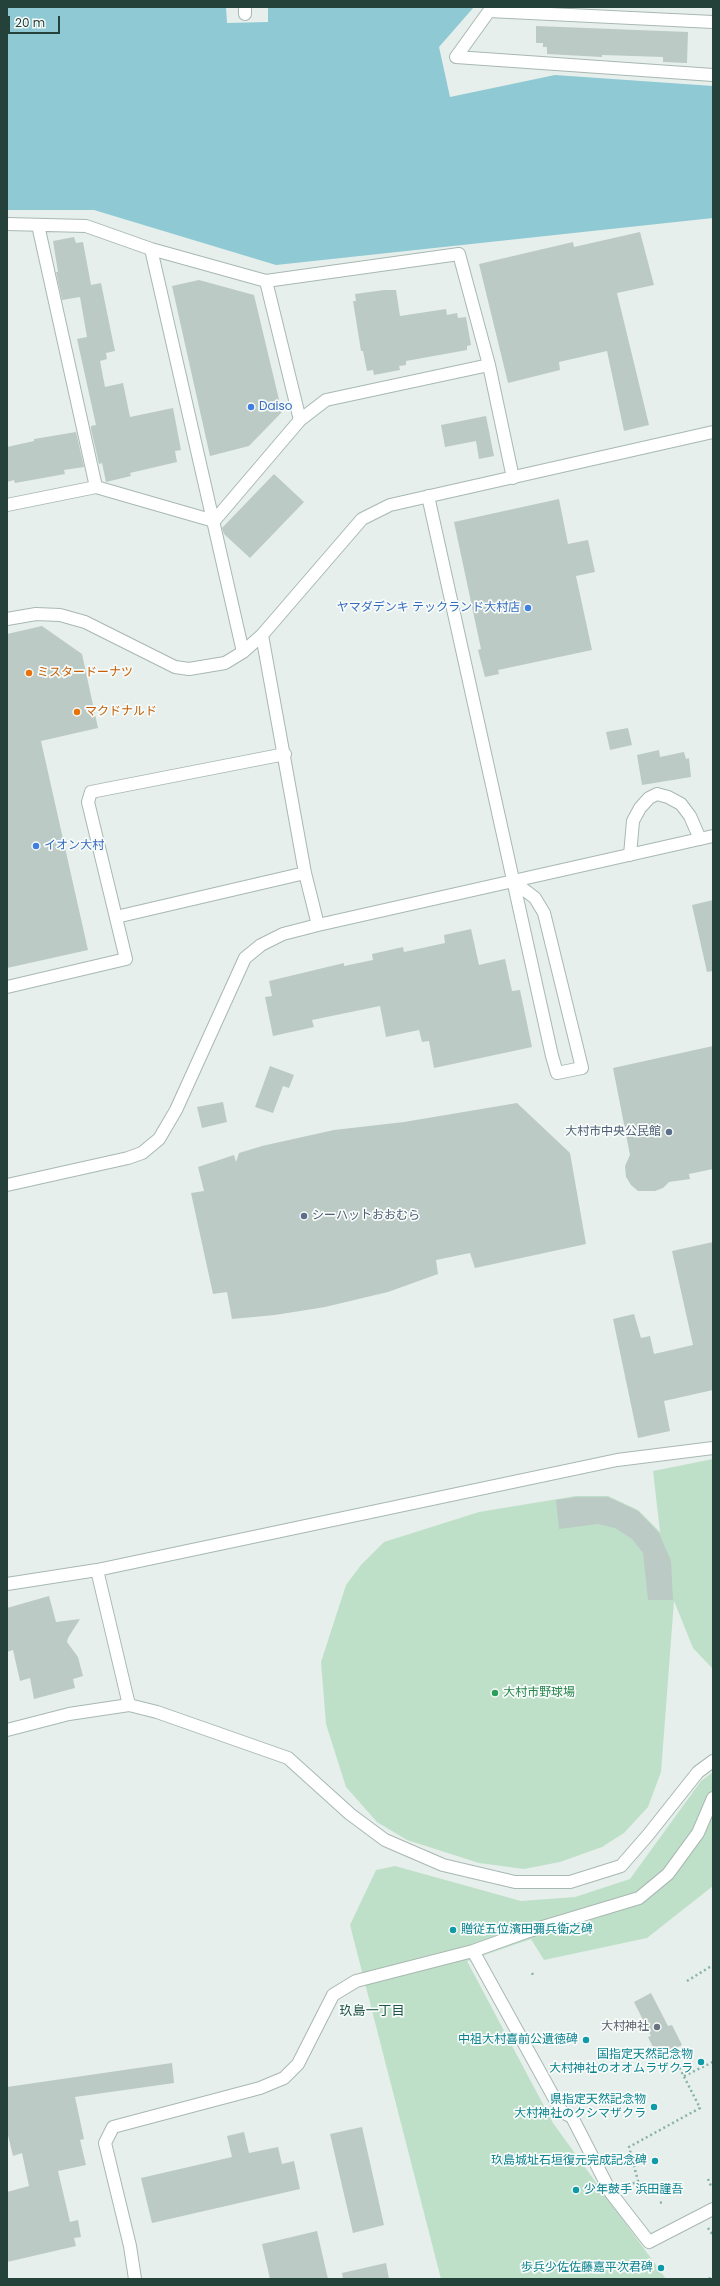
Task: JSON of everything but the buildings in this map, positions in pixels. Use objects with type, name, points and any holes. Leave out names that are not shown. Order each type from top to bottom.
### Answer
[{"type":"street","points":[[713,22],[627,12],[491,9],[456,57],[713,76]]},
{"type":"street","points":[[7,224],[86,226],[151,249],[266,281],[459,254],[490,365],[513,478]]},
{"type":"street","points":[[38,225],[96,488]]},
{"type":"street","points":[[151,249],[214,521],[242,652]]},
{"type":"street","points":[[266,281],[300,420]]},
{"type":"street","points":[[214,521],[300,420],[326,400],[490,365]]},
{"type":"street","points":[[7,619],[36,614],[60,615],[85,622],[175,667],[188,669],[225,663],[242,652],[262,635],[362,520],[390,506],[428,496],[713,432]]},
{"type":"street","points":[[7,505],[96,488],[214,521]]},
{"type":"street","points":[[428,496],[550,1048],[557,1073],[582,1068],[544,913],[535,898],[514,882]]},
{"type":"street","points":[[262,635],[285,754],[305,873],[318,925]]},
{"type":"street","points":[[7,987],[126,959],[88,802],[91,792],[285,754]]},
{"type":"street","points":[[630,855],[633,821],[640,808],[650,798],[657,794],[668,797],[681,804],[690,816],[700,839]]},
{"type":"street","points":[[7,1185],[128,1158],[142,1153],[159,1139],[176,1110],[245,958],[261,945],[283,934],[713,836]]},
{"type":"street","points":[[116,917],[305,873]]},
{"type":"street","points":[[7,1584],[98,1570],[617,1460],[713,1448]]},
{"type":"street","points":[[98,1570],[129,1705]]},
{"type":"street","points":[[7,1730],[70,1714],[129,1705],[157,1712],[288,1758],[350,1814],[385,1840],[443,1865],[515,1882],[570,1882],[620,1866],[648,1836],[698,1772],[713,1761]]},
{"type":"street","points":[[135,2279],[130,2246],[105,2143],[113,2127],[260,2088],[284,2078],[298,2064],[333,1995],[356,1981],[473,1951],[526,1932],[639,1898],[668,1874],[698,1833],[713,1798]]},
{"type":"street","points":[[473,1951],[562,2112],[572,2117],[611,2193],[649,2242],[713,2209]]},
{"type":"path","points":[[687,1981],[713,1965]]},
{"type":"path","points":[[532,1973],[534,1977]]},
{"type":"path","points":[[611,2193],[638,2181],[629,2147],[700,2108],[674,2057]]},
{"type":"path","points":[[684,2076],[713,2062]]},
{"type":"path","points":[[708,2179],[711,2186]]},
{"type":"path","points":[[660,2203],[664,2201]]},
{"type":"path","points":[[709,2279],[713,2276]]},
{"type":"green space","name":"大村市野球場","points":[[713,1459],[713,1669],[693,1648],[674,1601],[661,1772],[648,1807],[624,1833],[602,1847],[560,1862],[524,1869],[479,1863],[407,1840],[377,1822],[346,1787],[326,1724],[321,1662],[346,1585],[361,1565],[384,1542],[479,1512],[576,1496],[608,1496],[638,1510],[660,1532],[653,1471]]},
{"type":"green space","points":[[713,1772],[713,1886],[647,1938],[544,1960],[531,1939],[467,1961],[553,2123],[666,2279],[441,2279],[350,1925],[376,1870],[395,1866],[521,1901],[575,1897],[630,1879],[701,1781]]},
{"type":"water","points":[[7,7],[226,7],[227,23],[268,22],[268,7],[474,7],[439,47],[450,97],[555,75],[713,86],[713,218],[276,265],[94,210],[7,210]]},
{"type":"place","name":"Daiso","points":[[251,407]]},
{"type":"place","name":"ヤマダデンキ テックランド大村店","points":[[528,608]]},
{"type":"place","name":"ミスタードーナツ","points":[[29,673]]},
{"type":"place","name":"マクドナルド","points":[[77,712]]},
{"type":"place","name":"イオン大村","points":[[36,846]]},
{"type":"place","name":"大村市中央公民館","points":[[669,1132]]},
{"type":"place","name":"シーハットおおむら","points":[[304,1216]]},
{"type":"place","name":"大村市野球場","points":[[495,1693]]},
{"type":"place","name":"贈従五位濱田彌兵衛之碑","points":[[453,1930]]},
{"type":"place","name":"大村神社","points":[[657,2027]]},
{"type":"place","name":"中祖大村喜前公遺徳碑","points":[[586,2040]]},
{"type":"place","name":"国指定天然記念物 大村神社のオオムラザクラ","points":[[701,2062]]},
{"type":"place","name":"県指定天然記念物 大村神社のクシマザクラ","points":[[654,2107]]},
{"type":"place","name":"玖島城址石垣復元完成記念碑","points":[[655,2161]]},
{"type":"place","name":"少年鼓手 浜田謹吾","points":[[576,2190]]},
{"type":"place","name":"歩兵少佐佐藤嘉平次君碑","points":[[661,2268]]},
{"type":"district","name":"玖島一丁目","points":[[372,2012]]}]
